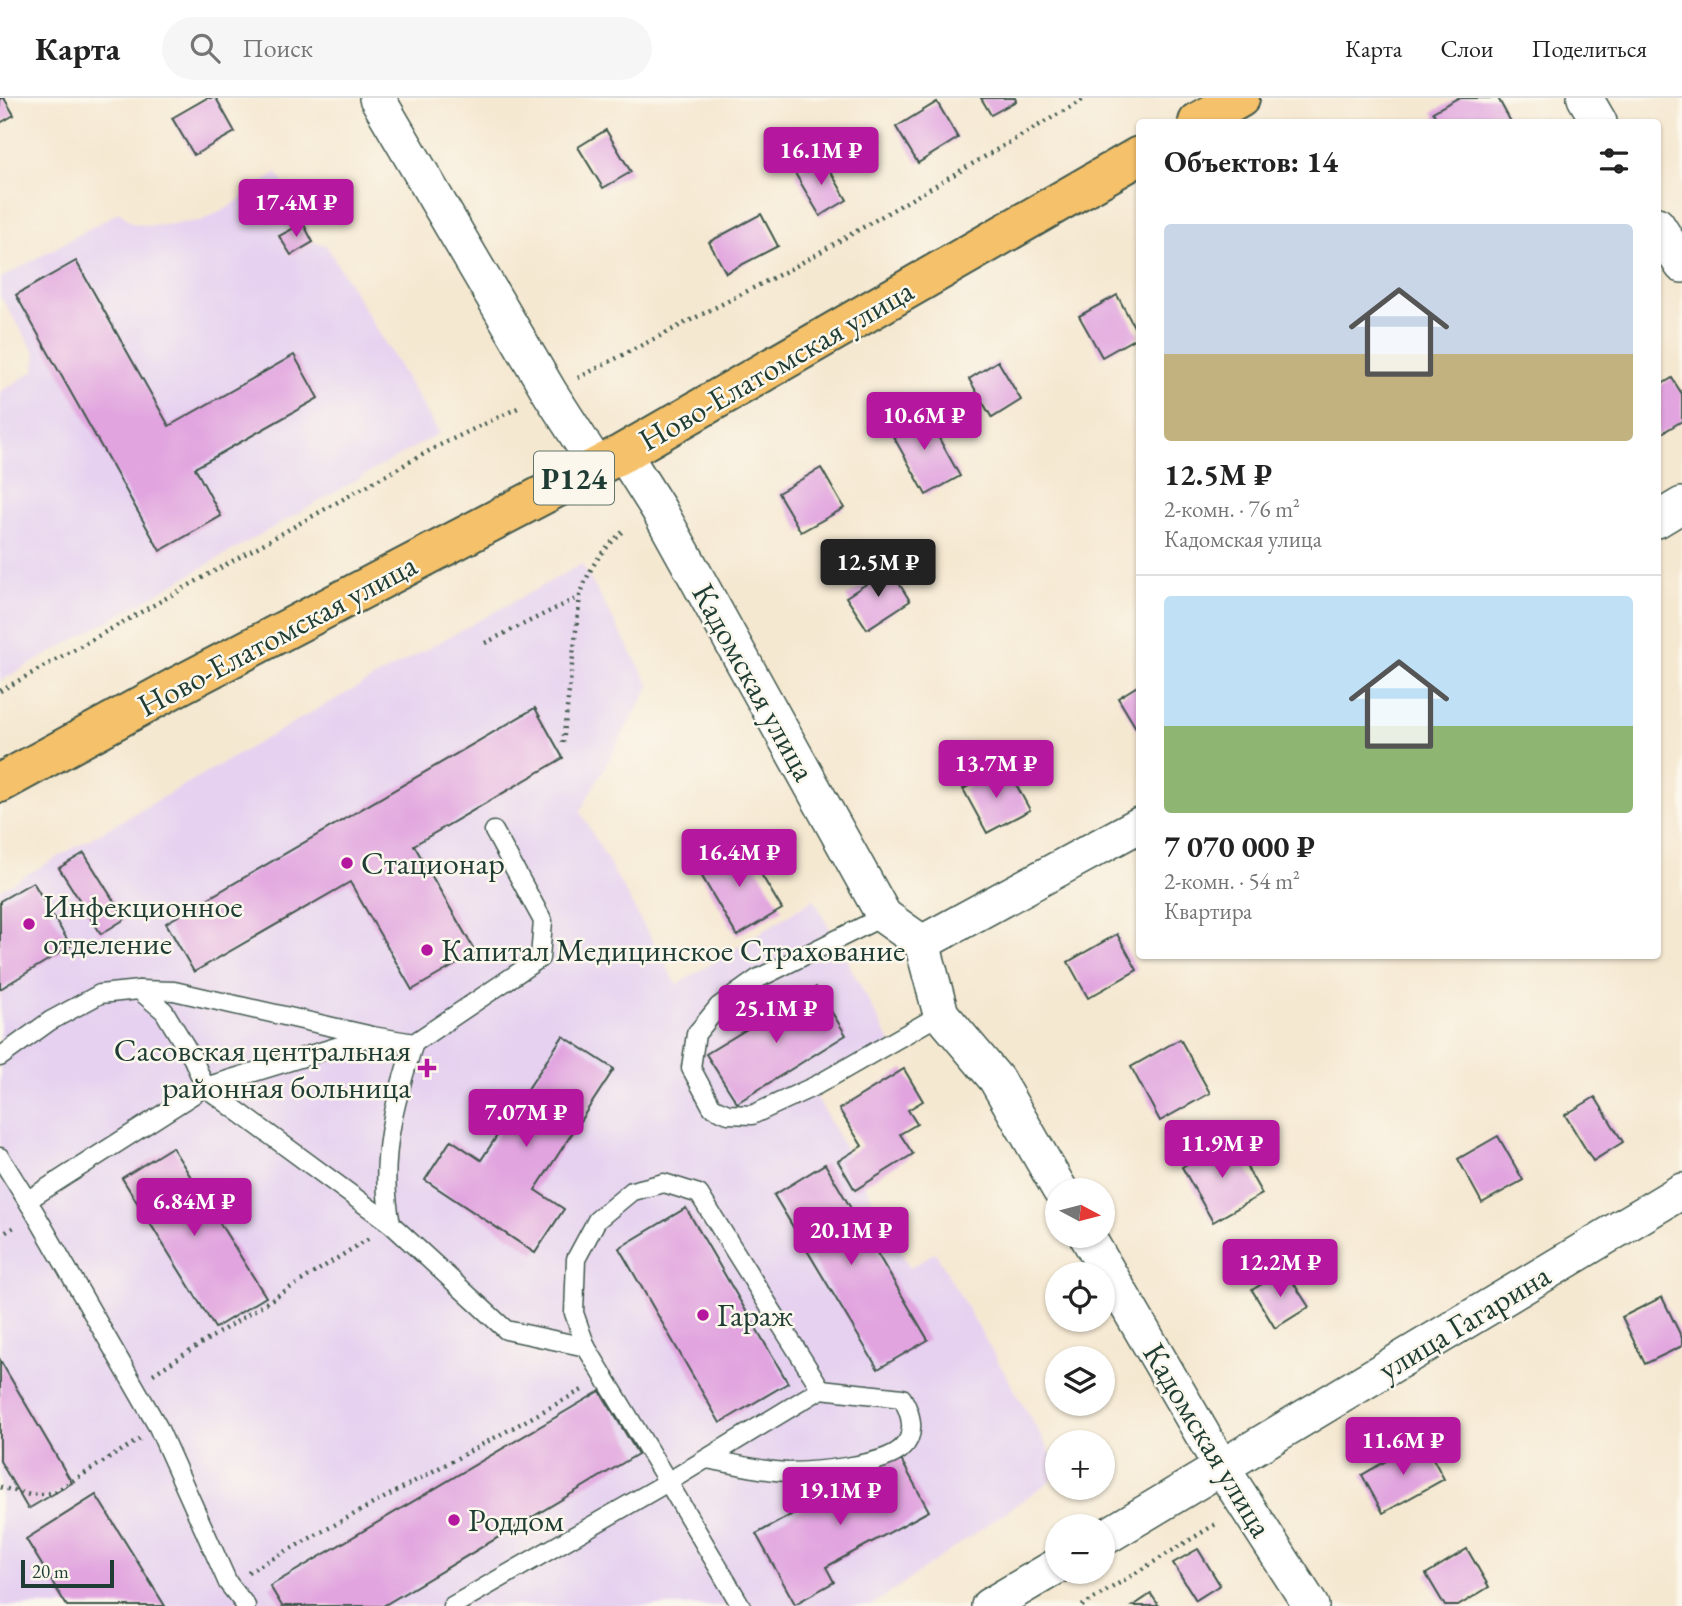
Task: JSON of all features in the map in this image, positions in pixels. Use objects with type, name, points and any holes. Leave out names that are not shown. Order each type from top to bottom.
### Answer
[{"type":"main road","points":[[1203,119],[1237,99]]},
{"type":"main road","name":"Ново-Елатомская улица","points":[[0,783],[176,687],[610,460],[1136,158]]},
{"type":"street","name":"Кадомская улица","points":[[377,98],[550,393],[659,510],[884,916],[922,943]]},
{"type":"street","points":[[1585,98],[1597,119]]},
{"type":"street","points":[[1661,231],[1682,265]]},
{"type":"street","points":[[1661,518],[1682,505]]},
{"type":"street","points":[[1053,1178],[996,1079],[941,1014],[922,943],[1136,827]]},
{"type":"street","name":"улица Гагарина","points":[[1115,1531],[1682,1191]]},
{"type":"street","name":"Кадомская улица","points":[[1094,1248],[1222,1468],[1311,1606]]},
{"type":"street","points":[[989,1606],[1045,1573]]},
{"type":"lane","points":[[391,1224],[386,1202],[385,1168],[400,1086],[414,1043],[540,958],[543,921],[494,831]]},
{"type":"lane","points":[[884,916],[757,979],[719,1006],[696,1034],[691,1068],[712,1107],[727,1114],[752,1115],[817,1085],[941,1014]]},
{"type":"lane","points":[[0,1057],[50,1021],[100,994],[139,990],[174,991],[414,1043]]},
{"type":"lane","points":[[139,990],[164,1011],[193,1059],[205,1087],[391,1224],[506,1330],[586,1347]]},
{"type":"lane","points":[[28,1200],[205,1087],[372,1036]]},
{"type":"lane","points":[[0,1157],[28,1200],[158,1427],[228,1583],[246,1606]]},
{"type":"lane","points":[[741,1606],[586,1347],[574,1313],[576,1259],[597,1220],[632,1191],[664,1182],[699,1194],[821,1389]]},
{"type":"lane","points":[[452,1606],[668,1482],[821,1389],[902,1398],[910,1412],[911,1433],[903,1448],[887,1457],[836,1470],[785,1472],[706,1459]]},
{"type":"path","points":[[563,743],[580,596],[587,573],[605,548],[626,529]]},
{"type":"path","points":[[485,643],[580,596]]},
{"type":"path","points":[[135,1386],[391,1224]]},
{"type":"path","points":[[228,1583],[605,1378]]},
{"type":"path","points":[[0,1487],[30,1494],[53,1493],[158,1427]]},
{"type":"path","points":[[1082,1606],[1247,1505]]},
{"type":"shaded area","points":[[277,173],[300,209],[302,222],[279,236],[290,256],[315,242],[326,245],[439,433],[0,681],[0,392],[34,371],[36,354],[0,296],[0,279],[119,212],[133,224],[155,226],[200,221],[226,209]]},
{"type":"shaded area","name":"Сасовская центральная районная больница","points":[[582,564],[650,686],[580,811],[677,985],[814,899],[892,1045],[814,1092],[910,1268],[935,1252],[1045,1443],[1045,1484],[871,1606],[0,1606],[0,890],[314,711]]},
{"type":"building","points":[[0,98],[4,98],[14,115],[0,123]]},
{"type":"building","points":[[207,98],[216,98],[235,132],[194,155],[172,118]]},
{"type":"building","points":[[981,98],[1015,98],[1016,101],[991,115]]},
{"type":"building","points":[[1458,98],[1498,98],[1509,119],[1436,119],[1433,112]]},
{"type":"building","points":[[937,102],[958,138],[918,163],[896,127]]},
{"type":"building","points":[[606,130],[631,172],[603,188],[578,147]]},
{"type":"building","points":[[822,157],[847,200],[820,216],[795,173]]},
{"type":"building","points":[[761,214],[778,246],[726,273],[709,242]]},
{"type":"building","points":[[303,223],[313,242],[291,255],[279,236]]},
{"type":"building","points":[[76,261],[169,426],[294,355],[318,398],[195,468],[221,516],[160,551],[16,295]]},
{"type":"building","points":[[1117,295],[1136,330],[1136,338],[1102,357],[1079,316]]},
{"type":"building","points":[[998,361],[1021,400],[992,418],[969,379]]},
{"type":"building","points":[[1672,378],[1682,394],[1682,421],[1661,434],[1661,385]]},
{"type":"building","points":[[922,408],[960,476],[926,495],[888,427]]},
{"type":"building","points":[[821,468],[844,508],[801,532],[778,493]]},
{"type":"building","points":[[890,569],[910,601],[867,629],[846,597]]},
{"type":"building","points":[[1136,687],[1136,728],[1118,698]]},
{"type":"building","name":"Стационар","points":[[535,708],[563,758],[414,845],[476,953],[412,990],[350,882],[194,972],[166,923]]},
{"type":"building","points":[[1006,766],[1030,810],[987,833],[963,789]]},
{"type":"building","points":[[741,841],[782,909],[737,936],[697,868]]},
{"type":"building","points":[[84,853],[125,919],[101,934],[59,868]]},
{"type":"building","name":"Инфекционное отделение","points":[[33,882],[71,946],[0,989],[0,901]]},
{"type":"building","points":[[1117,934],[1137,970],[1088,998],[1068,962]]},
{"type":"building","points":[[816,987],[846,1035],[737,1103],[706,1054]]},
{"type":"building","points":[[563,1036],[614,1069],[535,1190],[564,1209],[535,1253],[425,1180],[451,1140],[481,1160]]},
{"type":"building","points":[[1180,1039],[1210,1093],[1160,1121],[1131,1067]]},
{"type":"building","points":[[904,1069],[923,1101],[908,1110],[917,1124],[900,1134],[913,1154],[855,1190],[838,1161],[862,1146],[839,1109]]},
{"type":"building","points":[[1595,1097],[1623,1142],[1593,1161],[1565,1115]]},
{"type":"building","points":[[1498,1136],[1523,1180],[1482,1203],[1458,1159]]},
{"type":"building","points":[[1231,1139],[1262,1194],[1213,1222],[1182,1167]]},
{"type":"building","points":[[172,1147],[266,1297],[215,1328],[122,1178]]},
{"type":"building","points":[[825,1164],[928,1340],[878,1369],[774,1195]]},
{"type":"building","name":"Гараж","points":[[686,1208],[788,1383],[720,1423],[619,1248]]},
{"type":"building","points":[[1285,1270],[1309,1307],[1275,1328],[1252,1290]]},
{"type":"building","points":[[1662,1297],[1682,1338],[1682,1346],[1645,1364],[1622,1317]]},
{"type":"building","points":[[0,1360],[72,1483],[28,1509],[0,1461]]},
{"type":"building","name":"Роддом","points":[[600,1391],[638,1454],[383,1606],[282,1606],[270,1586]]},
{"type":"building","points":[[1423,1440],[1444,1479],[1383,1513],[1362,1475]]},
{"type":"building","points":[[899,1456],[929,1511],[826,1567],[834,1582],[795,1604],[756,1534]]},
{"type":"building","points":[[96,1495],[165,1606],[67,1606],[26,1539]]},
{"type":"building","points":[[1198,1549],[1220,1585],[1196,1600],[1173,1563]]},
{"type":"building","points":[[1467,1549],[1489,1587],[1458,1606],[1445,1606],[1426,1574]]},
{"type":"building","points":[[1151,1594],[1159,1606],[1133,1606]]},
{"type":"place","name":"Стационар","points":[[347,863]]},
{"type":"place","name":"Инфекционное отделение","points":[[29,924]]},
{"type":"place","name":"Капитал Медицинское Страхование","points":[[427,950]]},
{"type":"place","name":"Сасовская центральная районная больница","points":[[427,1068]]},
{"type":"place","name":"Гараж","points":[[703,1315]]},
{"type":"place","name":"Роддом","points":[[454,1520]]}]
